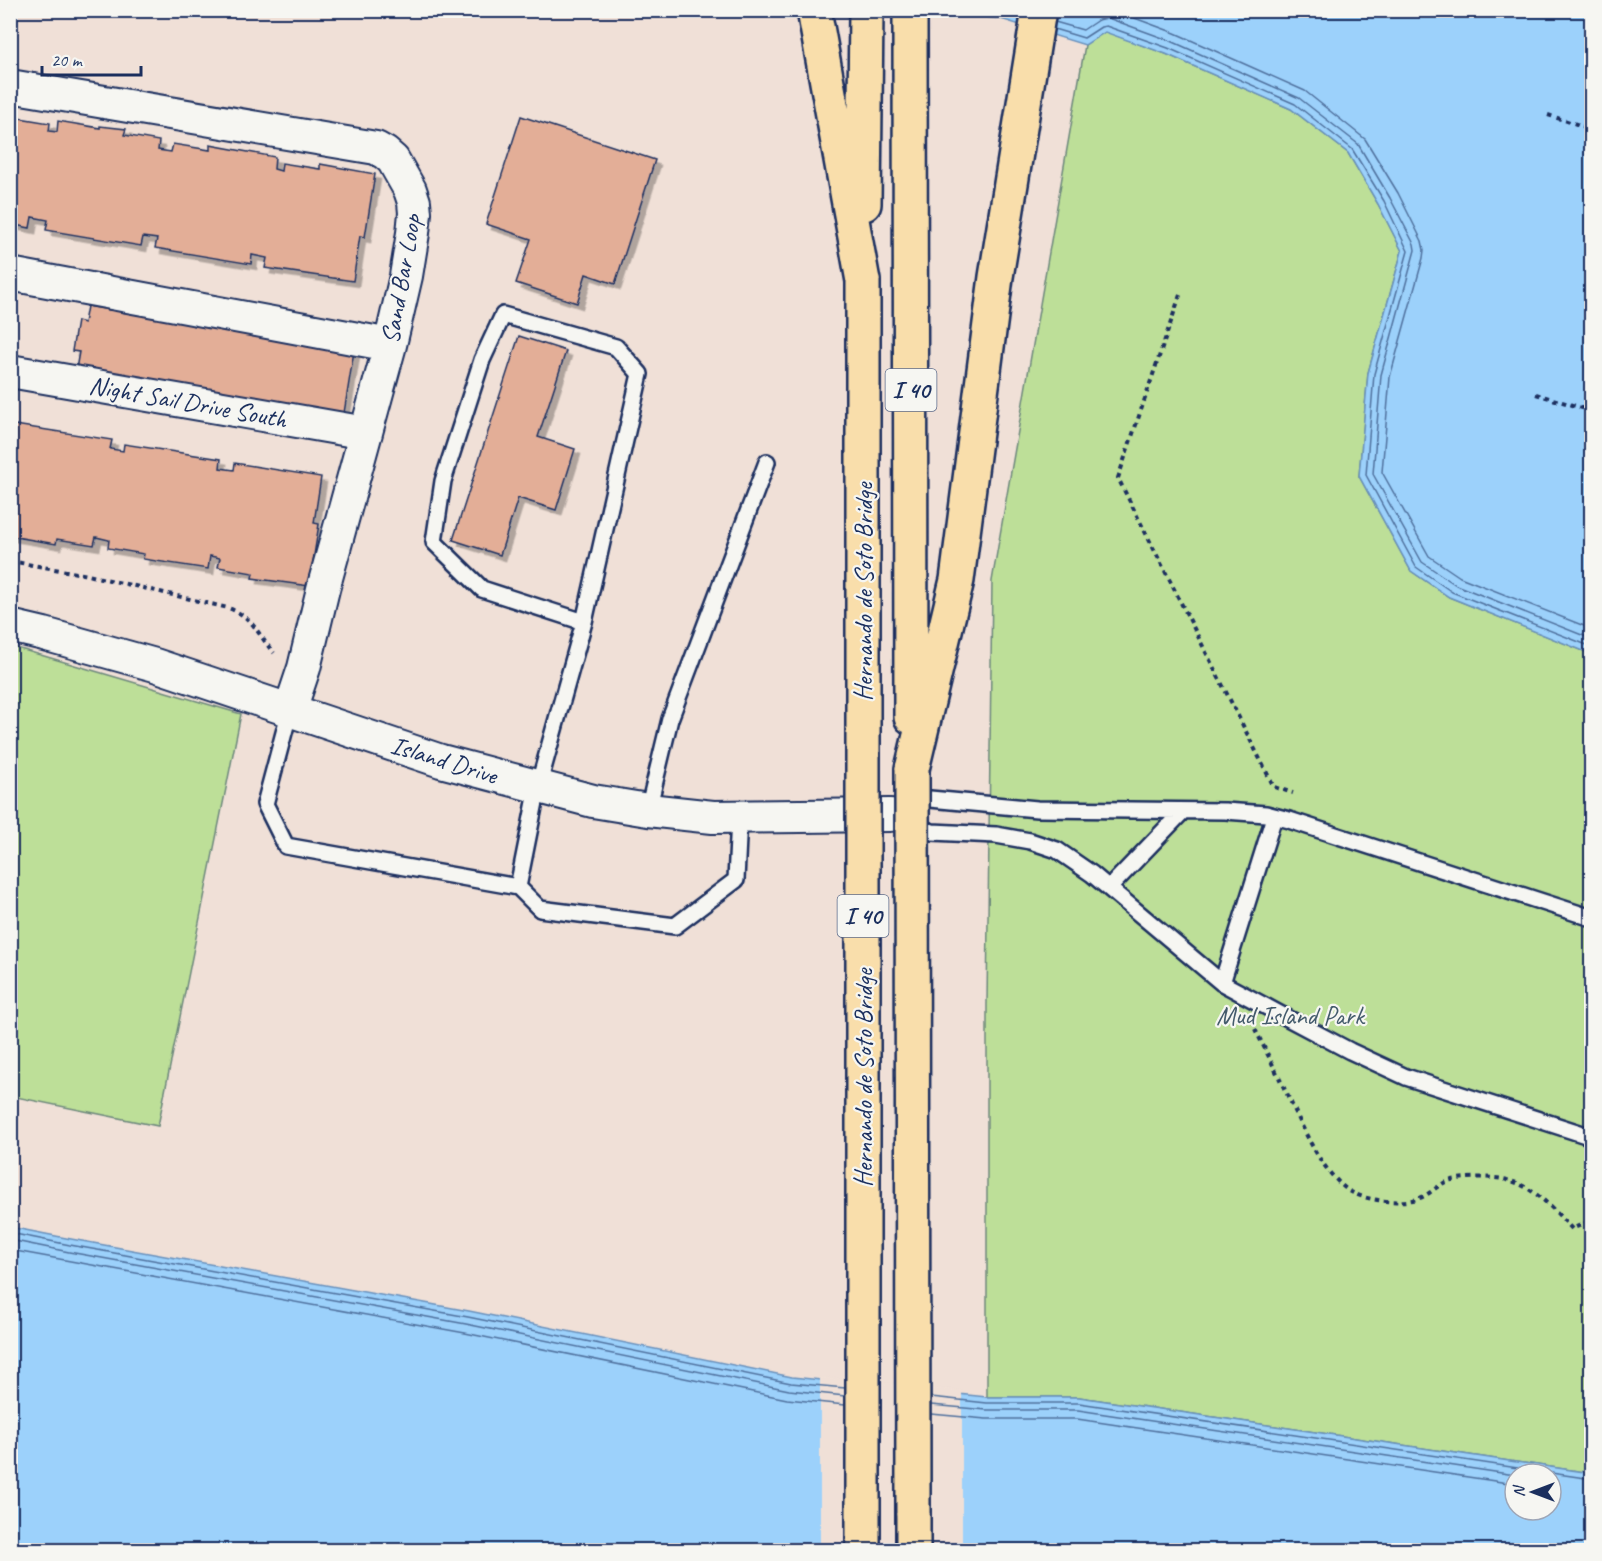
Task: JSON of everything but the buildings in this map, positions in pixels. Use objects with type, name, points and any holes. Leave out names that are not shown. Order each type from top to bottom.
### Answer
[{"type":"highway","points":[[814,10],[863,281]]},
{"type":"highway","name":"I 40","points":[[863,281],[866,10]]},
{"type":"highway","name":"I 40","points":[[910,10],[912,769]]},
{"type":"highway","points":[[912,769],[957,580],[996,277],[1039,10]]},
{"type":"highway","name":"Hernando de Soto Bridge","points":[[863,281],[864,1551]]},
{"type":"highway","name":"Hernando de Soto Bridge","points":[[912,769],[913,1551]]},
{"type":"street","name":"Sand Bar Loop","points":[[10,86],[376,148],[393,160],[410,190],[415,213],[406,276],[390,345],[323,589],[304,668],[290,710]]},
{"type":"street","points":[[10,274],[390,345]]},
{"type":"street","name":"Night Sail Drive South","points":[[10,371],[366,433]]},
{"type":"street","name":"Island Drive","points":[[10,626],[155,665],[441,761],[593,801],[712,818],[890,815]]},
{"type":"lane","points":[[518,886],[538,787],[584,622],[640,374],[616,347],[503,315],[482,360],[443,481],[434,542],[482,589],[584,622]]},
{"type":"lane","points":[[648,810],[670,719],[767,462]]},
{"type":"lane","points":[[290,710],[266,804],[286,846],[518,886],[540,909],[675,926],[735,880],[739,817]]},
{"type":"lane","points":[[890,815],[930,799],[1037,809],[1225,811],[1266,814],[1592,918]]},
{"type":"lane","points":[[1109,888],[1183,811]]},
{"type":"lane","points":[[890,815],[932,832],[996,835],[1030,841],[1058,850],[1092,874],[1222,983],[1350,1051],[1406,1077],[1592,1137]]},
{"type":"lane","points":[[1222,983],[1274,817]]},
{"type":"path","points":[[1548,115],[1592,129]]},
{"type":"path","points":[[1180,294],[1118,478],[1274,787],[1297,794]]},
{"type":"path","points":[[1536,394],[1592,411]]},
{"type":"path","points":[[10,561],[88,576],[238,611],[250,621],[278,657],[304,668]]},
{"type":"path","points":[[1222,983],[1255,1029],[1314,1151],[1331,1174],[1347,1190],[1370,1199],[1397,1202],[1420,1198],[1448,1181],[1480,1178],[1507,1180],[1533,1192],[1572,1229],[1592,1220]]},
{"type":"green space","name":"Mud Island Park","points":[[1104,31],[1166,54],[1291,109],[1348,153],[1402,251],[1368,373],[1359,476],[1411,571],[1449,597],[1591,654],[1591,1473],[1563,1469],[1563,1462],[1517,1462],[1079,1397],[987,1397],[987,1005],[992,581],[1085,45]]},
{"type":"green space","points":[[10,646],[241,714],[158,1126],[11,1096]]},
{"type":"water","points":[[935,11],[1591,11],[1591,654],[1449,597],[1411,571],[1359,476],[1368,373],[1402,251],[1348,153],[1291,109],[1166,54],[1105,32],[1085,45],[1001,19]]},
{"type":"water","points":[[10,1227],[469,1311],[792,1377],[987,1397],[1079,1397],[1517,1462],[1503,1462],[1503,1522],[1563,1522],[1563,1469],[1591,1473],[1591,1550],[11,1550]]},
{"type":"pier","points":[[820,1377],[962,1391],[962,1550],[820,1550]]}]
